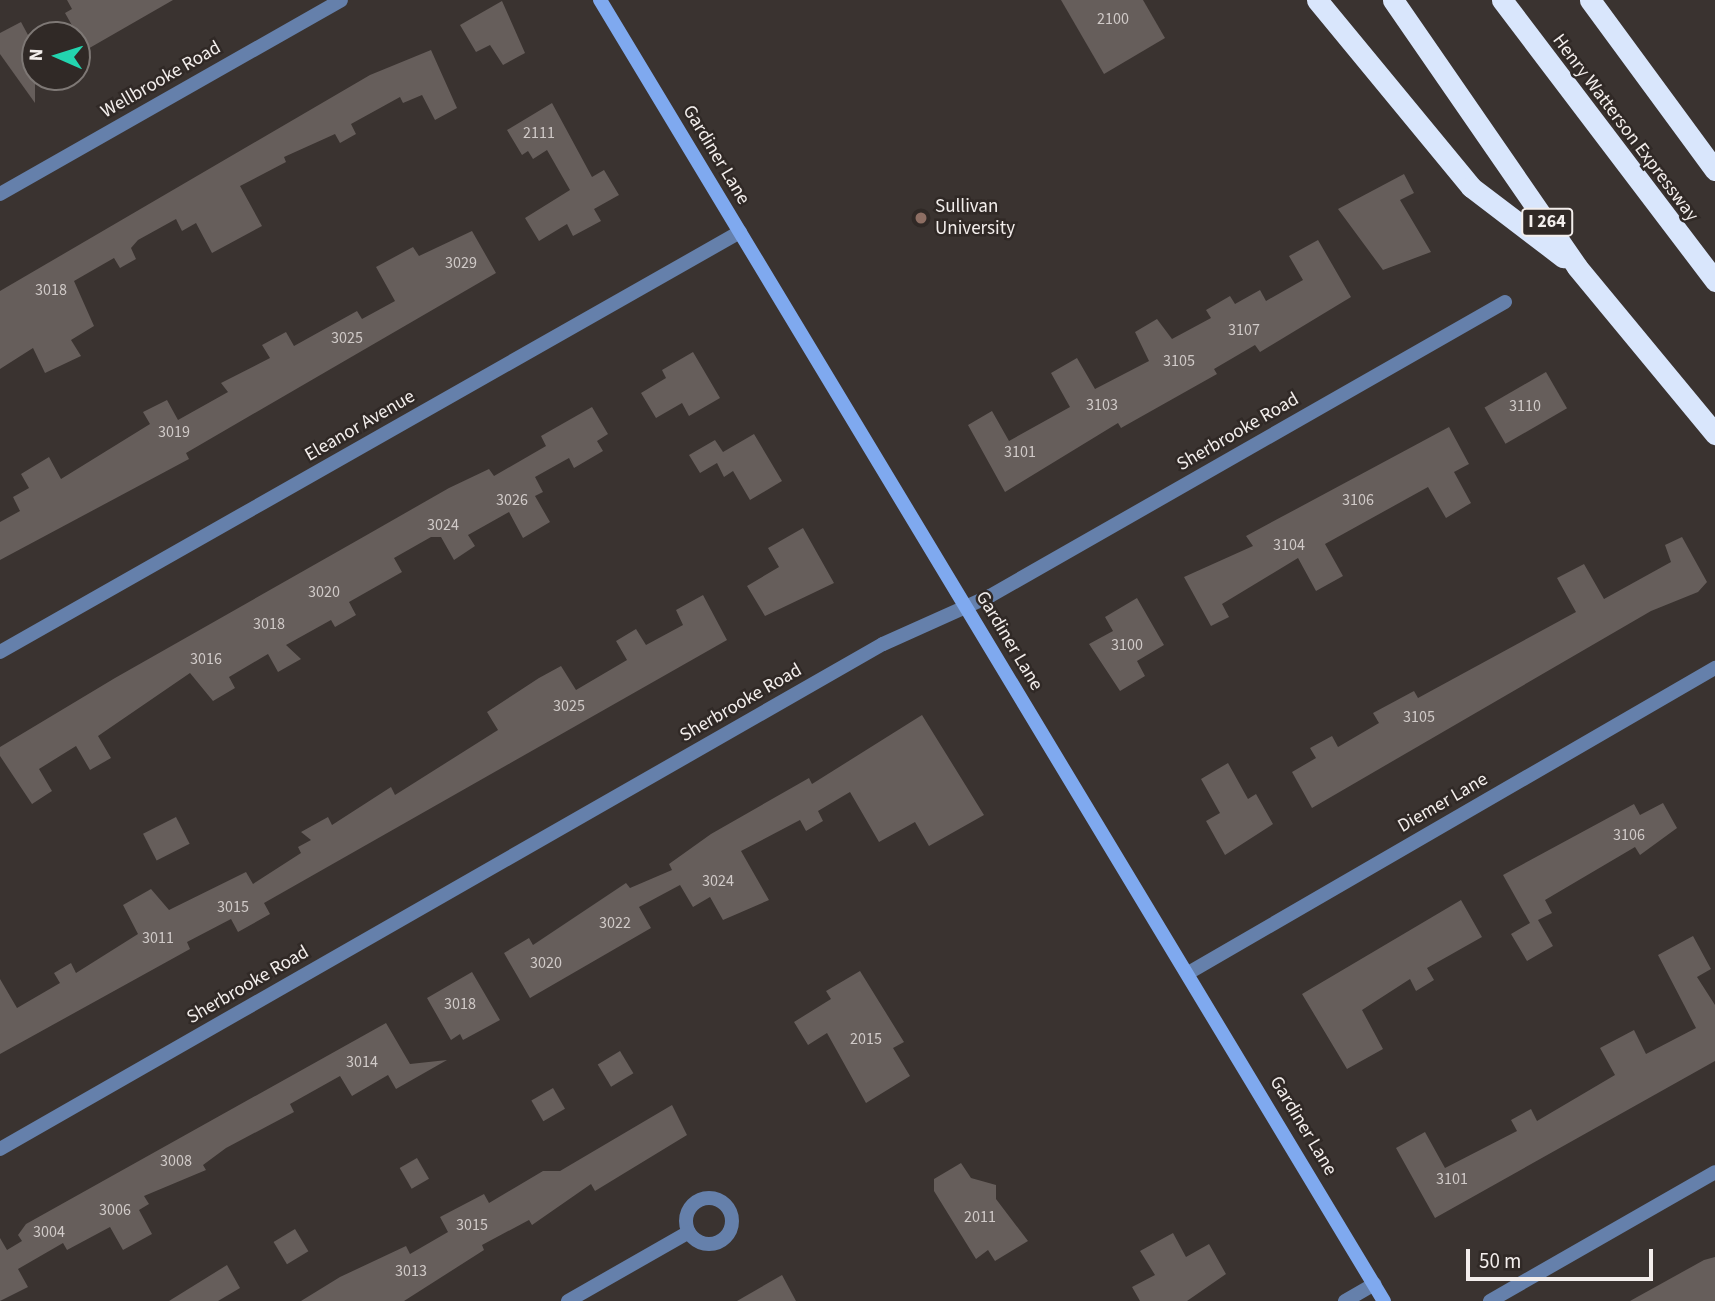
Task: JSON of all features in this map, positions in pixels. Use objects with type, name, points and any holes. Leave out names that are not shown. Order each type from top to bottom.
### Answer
[{"type":"highway","points":[[1317,0],[1471,187],[1577,267]]},
{"type":"highway","name":"I 264","points":[[1394,0],[1577,267],[1715,434]]},
{"type":"highway","name":"Henry Watterson Expressway","points":[[1502,0],[1715,281]]},
{"type":"highway","points":[[1590,0],[1715,170]]},
{"type":"main road","name":"Gardiner Lane","points":[[600,0],[964,605],[1190,972],[1384,1301]]},
{"type":"street","name":"Wellbrooke Road","points":[[0,194],[341,0]]},
{"type":"street","name":"Eleanor Avenue","points":[[0,652],[740,232]]},
{"type":"street","name":"Sherbrooke Road","points":[[0,1149],[883,644],[964,605],[990,596],[1505,302]]},
{"type":"street","name":"Diemer Lane","points":[[1190,972],[1715,668]]},
{"type":"street","points":[[1490,1301],[1715,1172]]},
{"type":"street","points":[[568,1301],[689,1232]]},
{"type":"street","points":[[1345,1301],[1374,1284]]},
{"type":"building","points":[[67,0],[173,0],[91,47],[91,21],[70,21],[65,13],[72,9]]},
{"type":"building","points":[[1061,0],[1143,0],[1165,38],[1104,74]]},
{"type":"building","points":[[502,1],[525,53],[503,65],[490,45],[476,52],[460,25]]},
{"type":"building","points":[[21,22],[21,83],[0,54],[0,33]]},
{"type":"building","points":[[431,50],[457,108],[435,120],[422,95],[403,103],[400,97],[351,124],[356,134],[340,143],[335,134],[284,157],[286,162],[240,186],[262,226],[212,253],[196,223],[182,231],[176,219],[138,240],[131,248],[136,259],[120,268],[114,258],[74,281],[94,326],[71,340],[81,356],[45,373],[33,348],[0,369],[0,291],[370,75]]},
{"type":"building","points":[[26,91],[35,91],[35,103]]},
{"type":"building","points":[[552,103],[592,177],[604,170],[619,195],[594,209],[601,221],[573,236],[567,224],[539,241],[525,218],[570,190],[547,150],[533,159],[528,151],[522,155],[507,130]]},
{"type":"building","points":[[1404,174],[1414,193],[1400,200],[1431,252],[1383,270],[1338,209]]},
{"type":"building","points":[[472,231],[496,273],[186,453],[189,459],[0,560],[0,522],[20,511],[13,497],[29,488],[21,474],[49,457],[61,479],[150,424],[143,412],[167,400],[178,420],[228,392],[221,383],[270,358],[262,345],[286,332],[294,346],[357,311],[362,319],[395,301],[376,267],[413,247],[419,256]]},
{"type":"building","points":[[1318,240],[1351,297],[1260,352],[1255,345],[1214,369],[1217,374],[1121,428],[1118,423],[1005,492],[968,425],[992,411],[1009,441],[1070,407],[1051,373],[1077,358],[1095,389],[1149,361],[1135,332],[1157,319],[1172,339],[1211,318],[1206,310],[1230,296],[1235,304],[1260,290],[1266,301],[1303,280],[1289,256]]},
{"type":"building","points":[[693,352],[720,398],[689,416],[682,403],[656,418],[641,393],[666,378],[662,370]]},
{"type":"building","points":[[1546,372],[1567,408],[1506,444],[1485,408]]},
{"type":"building","points":[[592,407],[608,434],[597,441],[603,451],[574,468],[569,458],[535,477],[543,492],[535,496],[550,522],[523,538],[509,512],[468,535],[475,546],[454,560],[441,537],[431,537],[394,558],[402,572],[349,602],[356,615],[335,627],[331,620],[286,645],[301,659],[278,672],[268,654],[229,677],[235,688],[213,701],[190,673],[98,736],[111,758],[90,770],[76,746],[39,769],[52,791],[32,804],[0,756],[0,747],[115,678],[449,488],[489,469],[494,476],[546,446],[541,436]]},
{"type":"building","points":[[1449,427],[1469,464],[1454,472],[1471,503],[1446,518],[1428,487],[1325,544],[1343,576],[1316,591],[1298,558],[1222,604],[1229,617],[1211,626],[1184,577],[1253,546],[1246,536]]},
{"type":"building","points":[[754,434],[782,481],[750,500],[733,471],[724,477],[717,463],[700,473],[689,455],[715,440],[723,452]]},
{"type":"building","points":[[803,528],[834,583],[765,616],[747,586],[779,567],[768,548]]},
{"type":"building","points":[[1682,537],[1707,582],[1698,592],[1651,611],[1312,808],[1292,772],[1316,758],[1310,748],[1332,736],[1338,747],[1379,723],[1373,713],[1414,691],[1418,698],[1576,612],[1557,578],[1584,564],[1604,599],[1671,562],[1665,545]]},
{"type":"building","points":[[703,595],[727,640],[264,903],[270,914],[238,932],[231,919],[187,942],[190,949],[0,1054],[0,979],[17,1008],[60,983],[54,973],[71,963],[76,973],[138,934],[123,905],[151,889],[169,910],[246,872],[253,884],[301,853],[298,847],[311,840],[301,832],[328,817],[332,825],[391,787],[395,795],[498,730],[487,712],[539,678],[561,666],[576,690],[627,660],[616,641],[636,629],[646,645],[683,625],[676,610]]},
{"type":"building","points":[[1137,598],[1164,645],[1137,661],[1145,676],[1120,691],[1089,644],[1113,631],[1105,617]]},
{"type":"building","points":[[922,715],[984,815],[929,846],[915,822],[879,842],[850,792],[818,811],[823,821],[806,831],[800,820],[741,851],[769,900],[723,920],[710,897],[693,907],[680,885],[639,907],[651,928],[530,998],[504,953],[529,938],[533,945],[626,883],[630,888],[672,870],[669,864],[711,834],[809,778],[812,784]]},
{"type":"building","points":[[1228,763],[1248,799],[1256,794],[1273,824],[1225,855],[1206,821],[1220,813],[1201,779]]},
{"type":"building","points":[[1663,803],[1677,828],[1640,855],[1635,847],[1545,900],[1552,913],[1538,920],[1553,946],[1527,961],[1511,934],[1530,923],[1503,875],[1634,804],[1640,815]]},
{"type":"building","points":[[176,817],[190,844],[157,861],[143,834]]},
{"type":"building","points":[[1461,900],[1482,937],[1427,968],[1434,980],[1416,991],[1410,979],[1362,1010],[1383,1049],[1347,1069],[1302,994]]},
{"type":"building","points":[[1693,936],[1711,969],[1697,977],[1715,1005],[1715,1061],[1435,1218],[1396,1148],[1425,1132],[1445,1168],[1517,1131],[1511,1120],[1531,1109],[1537,1121],[1615,1075],[1600,1048],[1634,1030],[1646,1054],[1696,1028],[1658,955]]},
{"type":"building","points":[[860,971],[904,1042],[893,1048],[910,1076],[866,1103],[827,1033],[808,1045],[794,1022],[831,999],[826,991]]},
{"type":"building","points":[[472,972],[500,1020],[463,1040],[460,1034],[451,1040],[427,998]]},
{"type":"building","points":[[386,1023],[410,1064],[447,1060],[396,1089],[388,1075],[352,1096],[340,1076],[290,1104],[294,1112],[226,1148],[203,1165],[206,1170],[144,1196],[149,1204],[139,1210],[152,1234],[123,1250],[110,1227],[67,1250],[63,1243],[18,1269],[28,1287],[0,1301],[0,1238],[7,1250],[22,1241],[18,1235],[26,1224]]},
{"type":"building","points":[[620,1051],[633,1073],[611,1087],[598,1064]]},
{"type":"building","points":[[553,1088],[565,1109],[543,1121],[531,1100]]},
{"type":"building","points":[[672,1105],[687,1135],[595,1191],[591,1184],[532,1225],[529,1220],[482,1245],[484,1250],[404,1301],[301,1301],[340,1277],[406,1246],[410,1254],[448,1232],[440,1217],[484,1194],[489,1203],[543,1171],[560,1171]]},
{"type":"building","points":[[417,1158],[429,1179],[412,1189],[400,1168]]},
{"type":"building","points":[[961,1163],[971,1178],[996,1185],[996,1199],[1028,1241],[995,1261],[988,1250],[976,1259],[934,1191],[934,1179]]},
{"type":"building","points":[[295,1229],[308,1251],[287,1264],[274,1242]]},
{"type":"building","points":[[1173,1233],[1186,1257],[1209,1244],[1226,1274],[1187,1301],[1140,1301],[1132,1287],[1155,1275],[1140,1251]]},
{"type":"building","points":[[1715,1257],[1715,1301],[1630,1301],[1704,1260]]},
{"type":"building","points":[[227,1265],[240,1288],[218,1301],[169,1301]]},
{"type":"building","points":[[782,1275],[796,1301],[737,1301]]},
{"type":"place","name":"Sullivan University","points":[[921,218]]}]
